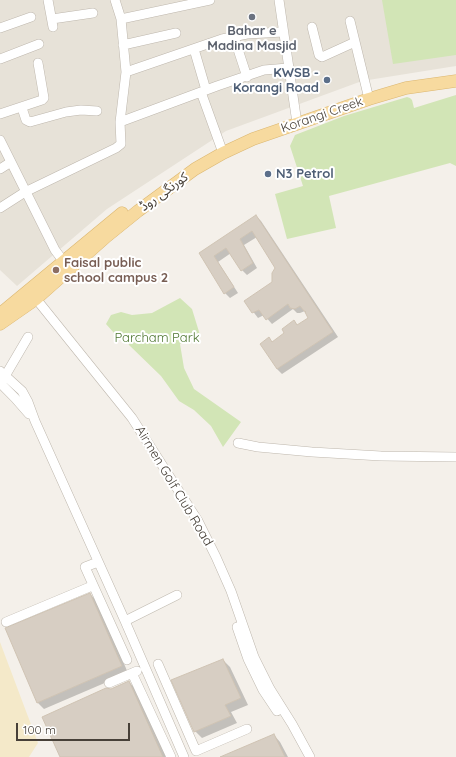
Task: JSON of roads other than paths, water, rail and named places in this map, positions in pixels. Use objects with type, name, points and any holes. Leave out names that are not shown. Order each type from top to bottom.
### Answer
[{"type":"main road","name":"Korangi Creek","points":[[195,170],[223,153],[253,139],[297,123],[406,88],[456,81]]},
{"type":"main road","name":"کورنگی روڈ","points":[[0,314],[31,296],[64,262],[128,209],[174,179],[195,170]]},
{"type":"main road","name":"کورنگی روڈ","points":[[0,324],[31,296],[106,236],[195,170]]},
{"type":"street","points":[[48,0],[52,23],[93,12]]},
{"type":"street","points":[[0,208],[25,192],[121,144],[120,122],[126,72],[120,19],[116,0]]},
{"type":"street","points":[[120,19],[177,3],[210,0]]},
{"type":"street","points":[[279,0],[297,123]]},
{"type":"street","points":[[0,28],[31,17]]},
{"type":"street","points":[[350,21],[369,99]]},
{"type":"street","points":[[312,27],[319,55],[322,57],[355,42]]},
{"type":"street","points":[[126,72],[222,39],[247,34],[283,32]]},
{"type":"street","points":[[123,45],[176,34]]},
{"type":"street","points":[[234,37],[247,77]]},
{"type":"street","points":[[0,59],[39,44]]},
{"type":"street","points":[[194,49],[204,91],[223,153]]},
{"type":"street","points":[[0,114],[22,108],[44,98],[38,64]]},
{"type":"street","points":[[120,122],[264,70],[288,68]]},
{"type":"street","points":[[22,108],[26,120],[30,122],[66,112],[81,110],[97,111]]},
{"type":"street","points":[[0,140],[55,250],[64,262]]},
{"type":"street","points":[[0,169],[11,162]]},
{"type":"street","name":"Airmen Golf Club Road","points":[[31,296],[127,420],[193,524],[225,592],[248,659],[263,690],[287,727],[303,757]]},
{"type":"street","name":"Airmen Golf Club Road","points":[[31,296],[132,418],[198,521],[231,591],[254,657],[270,689],[292,724],[310,757]]},
{"type":"street","points":[[28,337],[2,378],[35,421],[184,757]]},
{"type":"street","points":[[238,443],[258,447],[312,452],[381,456],[456,457]]},
{"type":"street","points":[[98,562],[85,567],[92,586],[127,660]]},
{"type":"street","points":[[6,622],[92,586]]},
{"type":"street","points":[[125,621],[177,595]]},
{"type":"street","points":[[158,664],[196,752],[247,729]]},
{"type":"street","points":[[109,683],[145,667]]},
{"type":"street","points":[[132,673],[171,757]]},
{"type":"street","points":[[174,734],[186,729]]},
{"type":"place","name":"Bahar e Madina Masjid","points":[[252,17]]},
{"type":"place","name":"KWSB - Korangi Road","points":[[327,80]]},
{"type":"place","name":"N3 Petrol","points":[[268,174]]},
{"type":"place","name":"Faisal public school campus 2","points":[[56,270]]},
{"type":"park label","name":"Parcham Park","points":[[157,338]]}]
